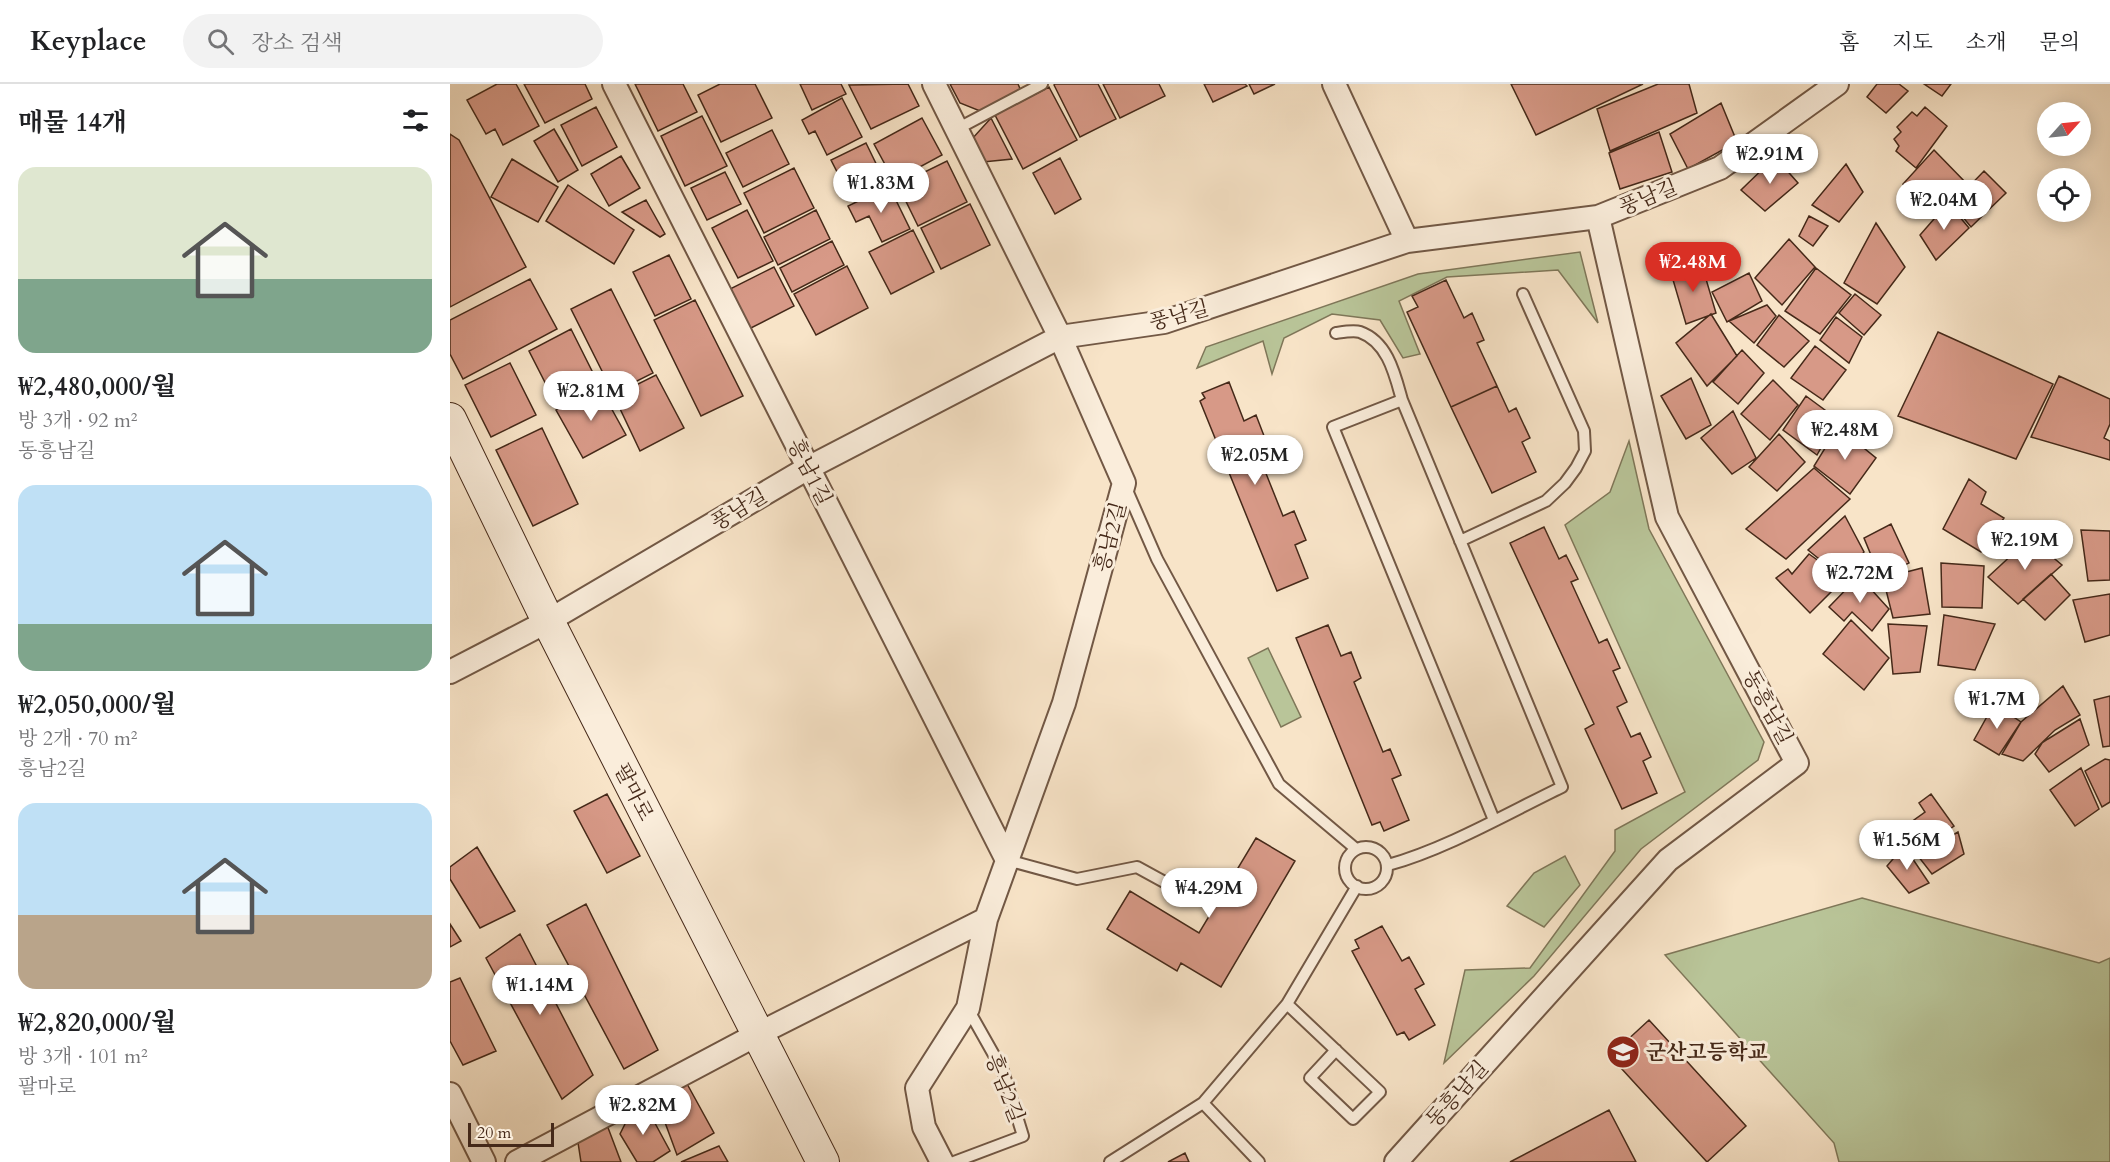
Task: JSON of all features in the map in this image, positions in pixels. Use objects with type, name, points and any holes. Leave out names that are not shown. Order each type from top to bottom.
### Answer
[{"type":"street","name":"흥남1길","points":[[614,84],[1007,860]]},
{"type":"street","name":"흥남2길","points":[[934,84],[1060,337],[1124,483],[1065,703],[986,919],[968,1008],[917,1088],[924,1127],[942,1162]]},
{"type":"street","points":[[1334,84],[1407,241]]},
{"type":"street","name":"풍남길","points":[[450,672],[548,621],[808,468],[1060,337],[1164,322],[1407,241],[1598,217],[1720,168],[1837,84]]},
{"type":"street","name":"동흥남길","points":[[1396,1162],[1668,860],[1797,763],[1668,517],[1598,217]]},
{"type":"street","name":"팔마로","points":[[450,419],[548,621],[823,1162]]},
{"type":"street","points":[[517,1162],[758,1034],[986,919]]},
{"type":"street","points":[[450,1094],[484,1162]]},
{"type":"lane","points":[[956,130],[1042,84]]},
{"type":"lane","points":[[1460,541],[1546,501],[1564,483],[1585,451],[1584,431],[1522,294]]},
{"type":"lane","points":[[1336,333],[1359,331],[1380,344],[1393,369],[1402,400],[1563,787],[1412,858],[1388,865]]},
{"type":"lane","points":[[1402,400],[1333,427],[1494,820]]},
{"type":"lane","points":[[1124,483],[1157,559],[1279,784],[1356,849]]},
{"type":"lane","points":[[1369,847],[1382,853],[1388,865],[1384,880],[1380,885],[1366,889],[1348,879],[1345,866],[1350,854],[1356,849],[1369,847]]},
{"type":"lane","points":[[1007,860],[1077,879],[1137,867],[1168,884]]},
{"type":"lane","points":[[1110,1162],[1203,1103],[1287,1004],[1357,886]]},
{"type":"lane","points":[[1287,1004],[1336,1050],[1380,1092],[1353,1119],[1310,1078],[1336,1050]]},
{"type":"lane","name":"흥남2길","points":[[954,1162],[1023,1136],[1003,1071],[968,1008]]},
{"type":"lane","points":[[1203,1103],[1259,1162]]},
{"type":"green space","points":[[1580,252],[1598,323],[1558,270],[1447,277],[1399,301],[1420,354],[1403,358],[1380,320],[1332,314],[1284,338],[1272,374],[1263,341],[1197,368],[1206,347],[1418,274]]},
{"type":"green space","points":[[1629,441],[1649,529],[1764,742],[1758,760],[1641,849],[1534,976],[1444,1063],[1465,970],[1530,968],[1615,851],[1615,830],[1685,792],[1565,525],[1610,492]]},
{"type":"green space","points":[[1268,648],[1301,717],[1281,727],[1248,658]]},
{"type":"green space","points":[[1565,856],[1580,885],[1544,927],[1507,906],[1534,873]]},
{"type":"green space","points":[[1862,898],[2099,963],[2110,958],[2110,1162],[1839,1162],[1834,1143],[1665,955]]},
{"type":"building","points":[[497,84],[516,84],[539,126],[503,145],[495,129],[486,134],[467,100]]},
{"type":"building","points":[[524,84],[585,84],[592,99],[545,123]]},
{"type":"building","points":[[635,84],[683,84],[697,112],[658,131]]},
{"type":"building","points":[[720,84],[755,84],[772,118],[721,142],[698,95]]},
{"type":"building","points":[[800,84],[841,84],[846,94],[812,110]]},
{"type":"building","points":[[908,84],[919,106],[871,129],[849,85]]},
{"type":"building","points":[[950,84],[1018,84],[1021,91],[980,111],[960,103]]},
{"type":"building","points":[[1055,84],[1098,84],[1116,119],[1080,137]]},
{"type":"building","points":[[1103,84],[1159,84],[1165,96],[1120,118]]},
{"type":"building","points":[[1204,84],[1245,84],[1247,86],[1213,102]]},
{"type":"building","points":[[1249,84],[1275,84],[1254,94]]},
{"type":"building","points":[[1511,84],[1643,84],[1536,135]]},
{"type":"building","points":[[1658,84],[1689,84],[1697,113],[1610,151],[1597,109]]},
{"type":"building","points":[[1877,84],[1899,84],[1908,91],[1886,113],[1867,97]]},
{"type":"building","points":[[1924,84],[1951,84],[1942,96]]},
{"type":"building","points":[[1049,87],[1077,140],[1023,169],[995,115]]},
{"type":"building","points":[[842,98],[862,137],[827,155],[815,131],[809,134],[802,120]]},
{"type":"building","points":[[1721,103],[1737,142],[1688,169],[1670,134]]},
{"type":"building","points":[[596,107],[617,147],[582,166],[561,125]]},
{"type":"building","points":[[1925,107],[1947,126],[1916,168],[1896,151],[1899,146],[1894,139],[1901,132],[1897,127],[1912,112],[1917,116]]},
{"type":"building","points":[[702,116],[727,166],[685,186],[661,136]]},
{"type":"building","points":[[922,118],[942,155],[894,181],[874,144]]},
{"type":"building","points":[[991,118],[1012,159],[983,162],[971,140]]},
{"type":"building","points":[[554,129],[578,170],[558,182],[534,141]]},
{"type":"building","points":[[772,130],[789,164],[743,187],[726,153]]},
{"type":"building","points":[[1659,132],[1672,172],[1620,189],[1609,153]]},
{"type":"building","points":[[450,134],[459,140],[526,267],[450,307]]},
{"type":"building","points":[[866,143],[884,180],[850,197],[831,160]]},
{"type":"building","points":[[1934,150],[1968,185],[1941,209],[1903,184]]},
{"type":"building","points":[[621,156],[640,188],[609,206],[591,174]]},
{"type":"building","points":[[1775,157],[1798,183],[1765,211],[1741,190]]},
{"type":"building","points":[[1060,158],[1081,199],[1055,214],[1033,173]]},
{"type":"building","points":[[512,159],[558,187],[538,222],[491,197]]},
{"type":"building","points":[[947,161],[967,202],[918,226],[898,185]]},
{"type":"building","points":[[1846,164],[1863,192],[1839,222],[1812,205]]},
{"type":"building","points":[[794,168],[814,208],[764,233],[744,193]]},
{"type":"building","points":[[1984,171],[2006,193],[1971,227],[1952,204]]},
{"type":"building","points":[[725,172],[741,204],[707,220],[691,188]]},
{"type":"building","points":[[568,185],[634,230],[614,264],[546,221]]},
{"type":"building","points":[[889,186],[910,229],[882,242],[869,216],[856,222],[848,206]]},
{"type":"building","points":[[646,200],[665,234],[660,237],[622,212]]},
{"type":"building","points":[[1948,203],[1969,228],[1936,260],[1920,235]]},
{"type":"building","points":[[970,204],[990,245],[941,269],[921,228]]},
{"type":"building","points":[[747,210],[773,261],[738,278],[712,228]]},
{"type":"building","points":[[816,210],[830,239],[778,265],[764,237]]},
{"type":"building","points":[[1809,216],[1828,226],[1813,246],[1799,236]]},
{"type":"building","points":[[1876,223],[1905,267],[1877,304],[1844,283]]},
{"type":"building","points":[[913,230],[934,272],[891,294],[869,252]]},
{"type":"building","points":[[1789,239],[1815,267],[1782,305],[1755,278]]},
{"type":"building","points":[[832,241],[844,265],[792,292],[780,268]]},
{"type":"building","points":[[669,255],[691,299],[655,316],[633,272]]},
{"type":"building","points":[[1701,262],[1716,313],[1686,324],[1671,273]]},
{"type":"building","points":[[847,266],[868,308],[816,335],[794,294]]},
{"type":"building","points":[[774,267],[794,306],[749,329],[730,289]]},
{"type":"building","points":[[1816,268],[1851,295],[1820,334],[1785,311]]},
{"type":"building","points":[[1749,273],[1762,301],[1727,322],[1712,292]]},
{"type":"building","points":[[530,279],[557,329],[463,379],[450,354],[450,320]]},
{"type":"building","points":[[1446,280],[1464,318],[1472,313],[1484,340],[1477,343],[1497,386],[1451,407],[1407,312],[1418,307],[1412,296]]},
{"type":"building","points":[[611,289],[653,373],[613,393],[571,309]]},
{"type":"building","points":[[1855,294],[1881,315],[1864,335],[1839,313]]},
{"type":"building","points":[[695,300],[743,396],[701,416],[654,320]]},
{"type":"building","points":[[1767,305],[1776,316],[1754,343],[1729,321]]},
{"type":"building","points":[[1711,314],[1737,356],[1707,386],[1676,343]]},
{"type":"building","points":[[1779,315],[1809,341],[1784,367],[1757,345]]},
{"type":"building","points":[[1836,317],[1862,337],[1849,363],[1820,340]]},
{"type":"building","points":[[571,329],[595,377],[553,398],[529,351]]},
{"type":"building","points":[[1938,332],[2053,384],[2016,459],[1898,416]]},
{"type":"building","points":[[1815,346],[1846,370],[1823,400],[1791,378]]},
{"type":"building","points":[[1742,350],[1764,373],[1738,404],[1713,382]]},
{"type":"building","points":[[510,363],[536,415],[491,437],[465,385]]},
{"type":"building","points":[[656,375],[684,428],[640,451],[614,396]]},
{"type":"building","points":[[2059,376],[2110,399],[2110,424],[2104,438],[2110,441],[2110,460],[2031,437]]},
{"type":"building","points":[[1691,378],[1711,425],[1686,439],[1661,396]]},
{"type":"building","points":[[1773,380],[1798,405],[1770,440],[1741,414]]},
{"type":"building","points":[[1229,382],[1244,421],[1256,415],[1266,441],[1255,446],[1283,516],[1294,511],[1306,540],[1295,545],[1308,578],[1277,591],[1200,401],[1205,398],[1202,393]]},
{"type":"building","points":[[1229,382],[1244,421],[1256,415],[1266,441],[1255,446],[1283,516],[1294,511],[1306,540],[1295,545],[1308,578],[1277,591],[1200,401],[1205,398],[1202,393]]},
{"type":"building","points":[[599,386],[626,435],[583,458],[556,410]]},
{"type":"building","points":[[1497,386],[1509,412],[1516,408],[1530,438],[1522,442],[1536,472],[1492,493],[1451,407]]},
{"type":"building","points":[[1806,396],[1837,419],[1817,455],[1783,430]]},
{"type":"building","points":[[1733,411],[1756,458],[1732,474],[1701,438]]},
{"type":"building","points":[[1838,427],[1876,458],[1850,494],[1814,466]]},
{"type":"building","points":[[542,428],[578,504],[533,526],[496,450]]},
{"type":"building","points":[[1779,434],[1805,462],[1777,491],[1749,467]]},
{"type":"building","points":[[1814,468],[1850,499],[1786,559],[1746,529]]},
{"type":"building","points":[[1969,479],[1986,492],[1981,504],[2004,518],[1981,552],[1943,529]]},
{"type":"building","points":[[1845,516],[1864,552],[1844,579],[1808,550]]},
{"type":"building","points":[[1891,524],[1909,563],[1880,577],[1864,538]]},
{"type":"building","points":[[1544,527],[1559,559],[1566,555],[1578,579],[1571,582],[1599,643],[1607,639],[1620,668],[1613,671],[1627,702],[1617,707],[1631,737],[1640,733],[1651,757],[1643,761],[1657,793],[1622,809],[1585,729],[1594,724],[1510,543]]},
{"type":"building","points":[[2081,530],[2110,531],[2110,580],[2088,581]]},
{"type":"building","points":[[2030,538],[2062,565],[2018,604],[1988,577]]},
{"type":"building","points":[[1809,554],[1844,579],[1810,613],[1776,578],[1788,569],[1792,574]]},
{"type":"building","points":[[1941,563],[1984,566],[1982,608],[1942,607]]},
{"type":"building","points":[[1922,568],[1930,614],[1893,618],[1883,578]]},
{"type":"building","points":[[2051,574],[2070,595],[2045,620],[2023,599]]},
{"type":"building","points":[[1859,576],[1889,609],[1872,631],[1852,612],[1844,621],[1829,607]]},
{"type":"building","points":[[2110,594],[2110,635],[2085,642],[2073,600]]},
{"type":"building","points":[[1944,615],[1995,624],[1975,670],[1938,665]]},
{"type":"building","points":[[1851,620],[1889,658],[1864,690],[1823,654]]},
{"type":"building","points":[[1888,624],[1927,626],[1920,672],[1893,674]]},
{"type":"building","points":[[1328,625],[1341,656],[1351,652],[1361,678],[1354,682],[1383,752],[1390,749],[1401,775],[1392,779],[1409,820],[1384,831],[1380,822],[1372,825],[1296,638]]},
{"type":"building","points":[[2063,686],[2080,715],[2055,730],[2023,761],[2002,754],[2021,722]]},
{"type":"building","points":[[2110,696],[2110,746],[2103,747],[2094,700]]},
{"type":"building","points":[[1994,704],[2021,722],[1999,755],[1974,740]]},
{"type":"building","points":[[2080,719],[2089,745],[2049,772],[2035,754],[2042,743]]},
{"type":"building","points":[[2105,759],[2110,760],[2110,802],[2102,807],[2085,771]]},
{"type":"building","points":[[2081,768],[2099,809],[2075,826],[2050,790]]},
{"type":"building","points":[[607,794],[640,856],[607,873],[574,811]]},
{"type":"building","points":[[1931,794],[1954,826],[1924,847],[1900,830],[1925,812],[1919,803]]},
{"type":"building","points":[[1958,832],[1964,854],[1932,874],[1918,856]]},
{"type":"building","points":[[1256,838],[1295,861],[1221,987],[1181,963],[1177,971],[1107,929],[1130,891],[1199,933]]},
{"type":"building","points":[[1904,846],[1929,883],[1909,893],[1887,866]]},
{"type":"building","points":[[477,847],[515,911],[480,928],[450,879],[450,867]]},
{"type":"building","points":[[586,904],[658,1050],[624,1069],[547,925]]},
{"type":"building","points":[[450,924],[461,941],[450,947]]},
{"type":"building","points":[[1382,926],[1402,961],[1409,957],[1424,984],[1415,989],[1435,1025],[1409,1040],[1404,1032],[1397,1035],[1352,951],[1359,948],[1355,940]]},
{"type":"building","points":[[520,934],[593,1075],[562,1099],[486,958]]},
{"type":"building","points":[[460,978],[496,1051],[463,1065],[450,1041],[450,982]]},
{"type":"building","points":[[1649,1020],[1746,1126],[1707,1162],[1610,1056]]},
{"type":"building","points":[[686,1082],[714,1133],[677,1155],[663,1117],[661,1093]]},
{"type":"building","points":[[643,1101],[670,1151],[653,1162],[637,1162],[620,1134],[628,1118],[626,1112]]},
{"type":"building","points":[[1609,1110],[1636,1162],[1510,1162]]},
{"type":"building","points":[[607,1125],[621,1162],[581,1162],[577,1136]]},
{"type":"building","points":[[719,1146],[728,1162],[681,1162]]},
{"type":"building","points":[[1185,1153],[1189,1162],[1168,1162]]},
{"type":"place","name":"군산고등학교","points":[[1623,1052]]}]
